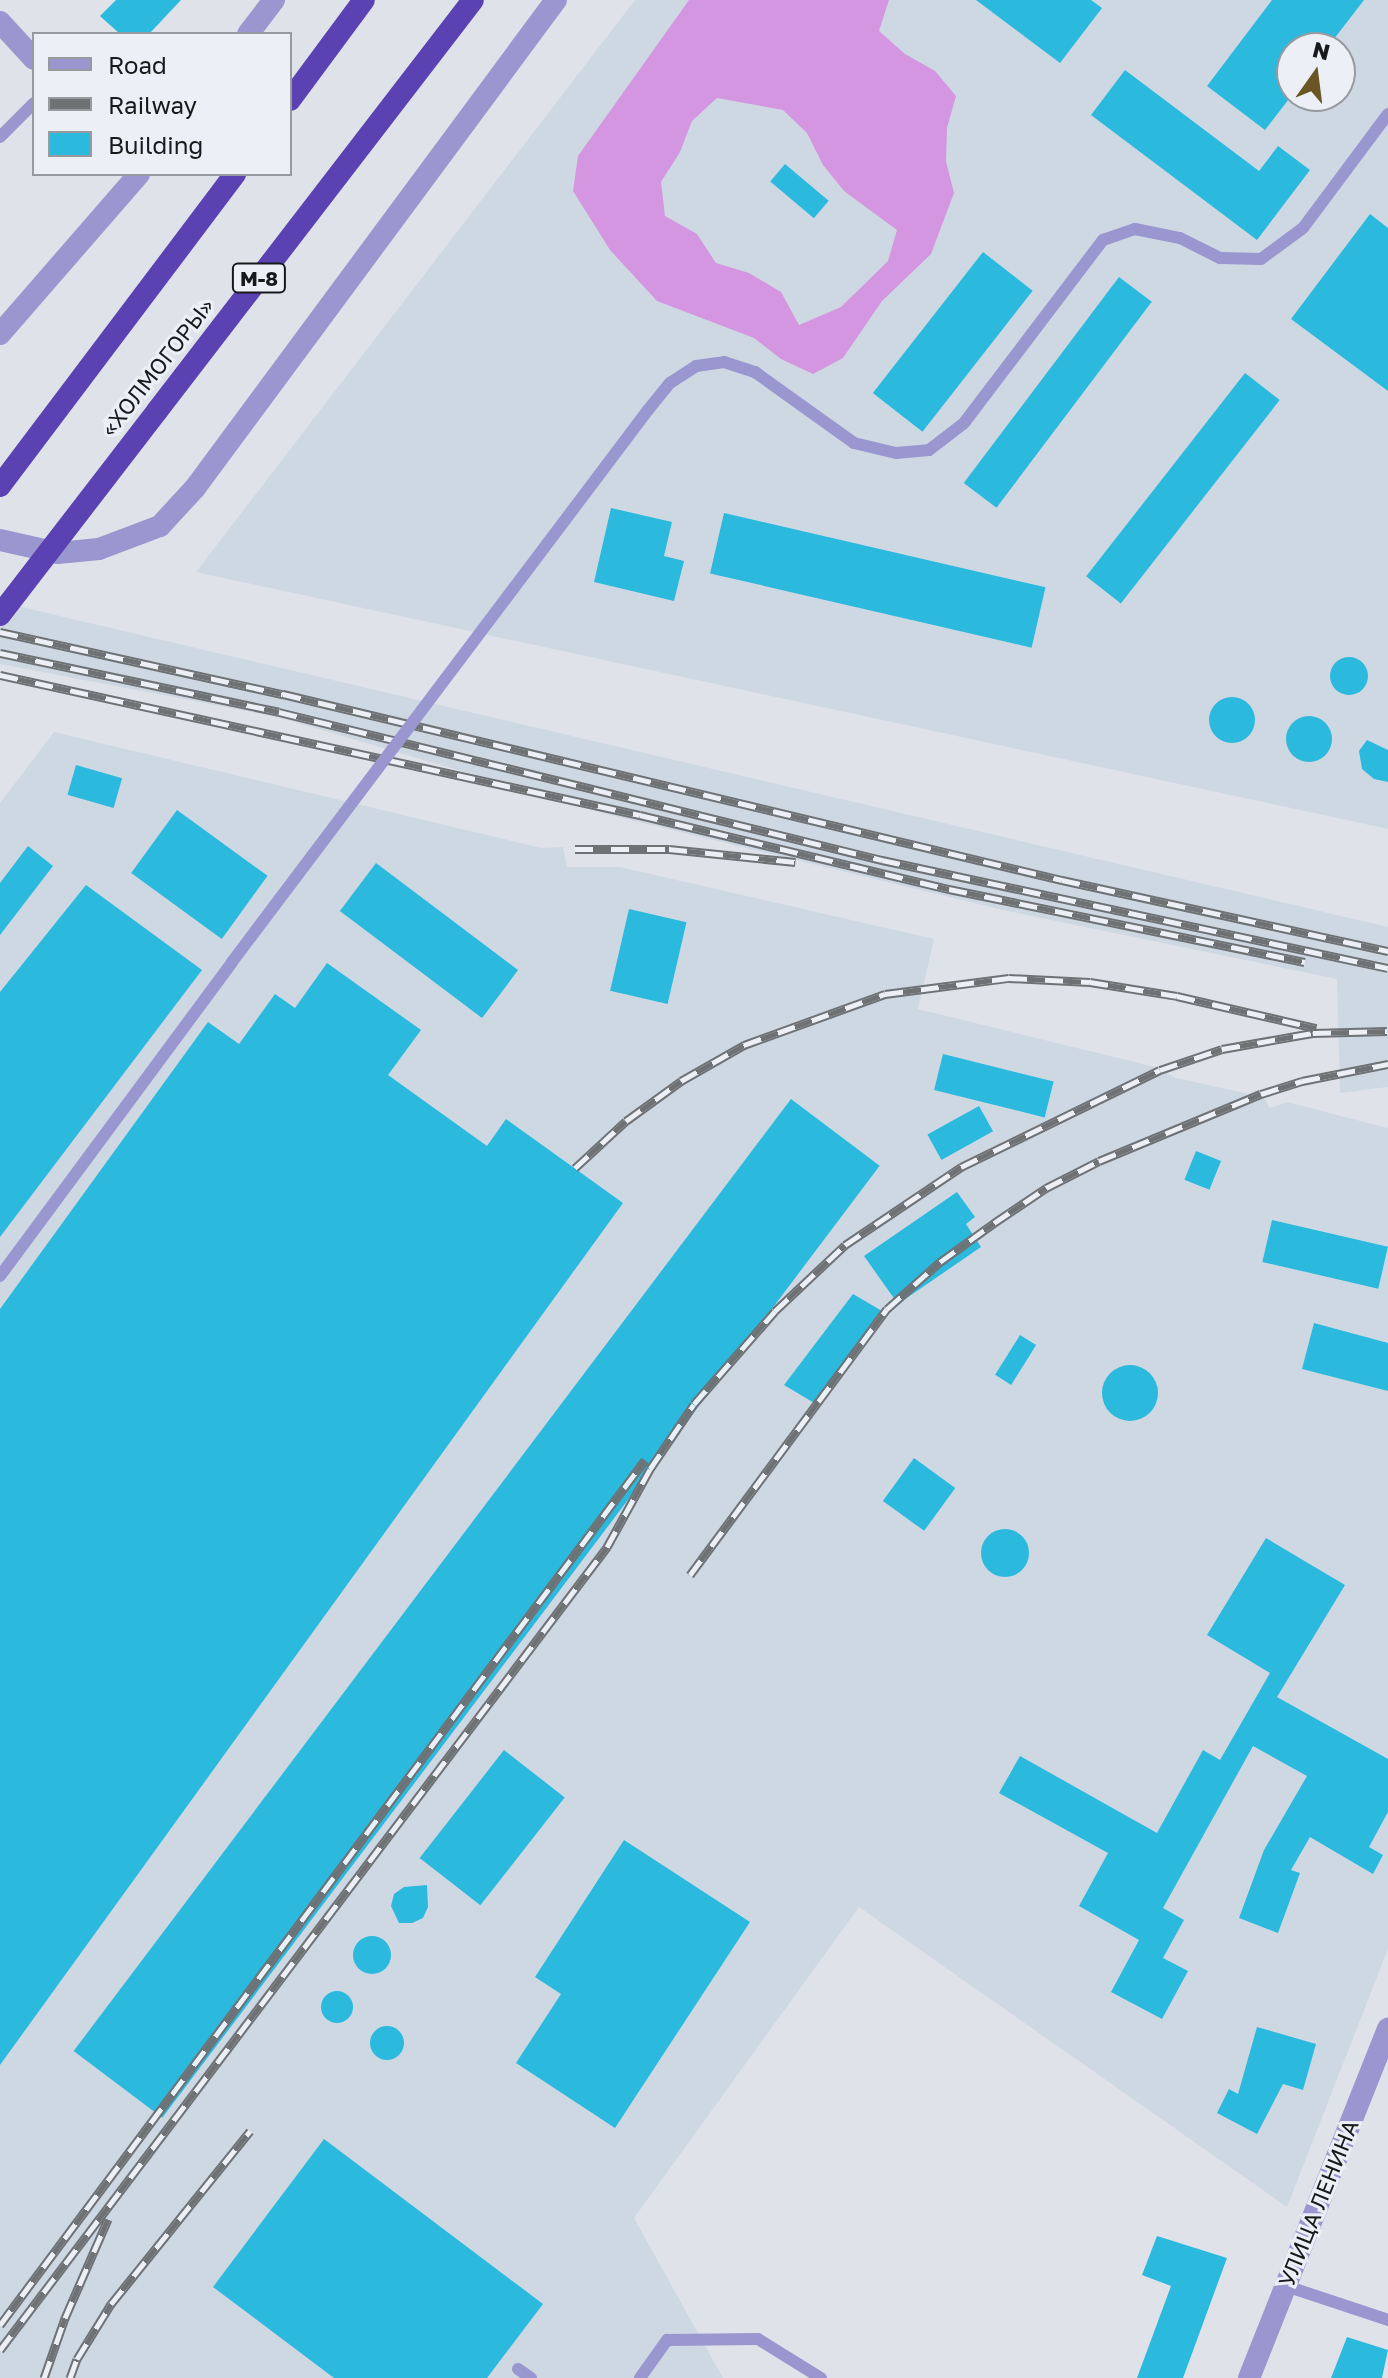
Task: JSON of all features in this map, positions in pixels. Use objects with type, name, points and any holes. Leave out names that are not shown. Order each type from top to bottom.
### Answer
[{"type":"highway","points":[[292,97],[364,0]]},
{"type":"highway","name":"«ХОЛМОГОРЫ»","points":[[0,615],[473,0]]},
{"type":"highway","points":[[0,486],[234,176]]},
{"type":"street","points":[[250,32],[274,0]]},
{"type":"street","points":[[0,540],[58,553],[99,549],[160,526],[195,488],[556,0]]},
{"type":"street","points":[[0,22],[32,57]]},
{"type":"street","points":[[0,334],[137,176]]},
{"type":"street","name":"УЛИЦА ЛЕНИНА","points":[[1249,2378],[1388,2029]]},
{"type":"lane","points":[[0,137],[32,105]]},
{"type":"lane","points":[[0,1276],[232,962],[670,383],[696,366],[724,362],[755,372],[854,443],[896,453],[929,450],[964,423],[1103,240],[1135,229],[1180,238],[1220,258],[1261,259],[1303,228],[1388,114]]},
{"type":"lane","points":[[1286,2286],[1388,2320]]},
{"type":"lane","points":[[640,2378],[667,2340],[758,2339],[821,2378]]},
{"type":"lane","points":[[518,2369],[531,2378]]},
{"type":"shaded area","points":[[635,0],[1388,0],[1388,829],[196,572]]},
{"type":"shaded area","points":[[689,0],[889,0],[879,31],[905,54],[935,71],[956,96],[947,128],[946,161],[954,193],[931,254],[882,301],[843,358],[813,374],[781,359],[754,338],[657,301],[610,250],[573,191],[578,156]],"holes":[[[717,98],[783,110],[807,133],[823,165],[844,191],[897,230],[888,261],[841,307],[799,325],[781,292],[749,273],[716,263],[697,234],[665,216],[661,182],[680,152],[692,121]]]},
{"type":"shaded area","points":[[0,602],[1388,927],[1388,1087],[1340,1093],[1337,979],[1003,910],[610,815],[278,717],[0,664]]},
{"type":"shaded area","points":[[54,732],[542,848],[563,847],[567,867],[620,867],[934,939],[918,1009],[1155,1067],[1176,1078],[1249,1094],[1259,1089],[1270,1108],[1287,1102],[1388,1128],[1388,1949],[1287,2207],[859,1907],[634,2218],[723,2378],[0,2378],[0,803]]},
{"type":"building","points":[[116,0],[181,0],[151,32],[118,32],[100,16]]},
{"type":"building","points":[[976,0],[1091,0],[1102,8],[1060,63]]},
{"type":"building","points":[[1272,0],[1364,0],[1339,32],[1276,32],[1276,112],[1279,112],[1265,130],[1207,86]]},
{"type":"building","points":[[1125,70],[1259,171],[1278,146],[1310,170],[1257,240],[1091,115]]},
{"type":"building","points":[[785,164],[829,201],[814,218],[770,182]]},
{"type":"building","points":[[1370,214],[1388,228],[1388,391],[1291,319]]},
{"type":"building","points":[[983,252],[1033,291],[922,432],[873,393]]},
{"type":"building","points":[[1119,277],[1152,302],[996,508],[964,483]]},
{"type":"building","points":[[1245,373],[1280,400],[1121,603],[1086,576]]},
{"type":"building","points":[[611,508],[672,522],[664,556],[684,561],[674,601],[594,582]]},
{"type":"building","points":[[724,513],[1046,587],[1032,648],[710,573]]},
{"type":"building","points":[[1349,657],[1362,663],[1368,676],[1362,689],[1349,695],[1336,689],[1330,676],[1336,663]]},
{"type":"building","points":[[1232,697],[1248,704],[1255,720],[1248,736],[1232,743],[1216,736],[1209,720],[1216,704]]},
{"type":"building","points":[[1309,716],[1318,717],[1325,723],[1331,730],[1331,748],[1325,755],[1318,761],[1309,762],[1300,761],[1293,755],[1287,748],[1286,739],[1287,730],[1293,723],[1300,717]]},
{"type":"building","points":[[1367,740],[1388,750],[1388,782],[1374,779],[1362,769],[1359,751]]},
{"type":"building","points":[[76,765],[122,778],[114,808],[67,795]]},
{"type":"building","points":[[177,810],[268,876],[222,939],[131,873]]},
{"type":"building","points":[[28,846],[53,866],[0,935],[0,883]]},
{"type":"building","points":[[376,863],[518,970],[482,1018],[340,911]]},
{"type":"building","points":[[86,885],[202,970],[0,1237],[0,992]]},
{"type":"building","points":[[629,909],[686,922],[668,1004],[610,991]]},
{"type":"building","points":[[327,963],[421,1030],[388,1075],[487,1146],[506,1119],[623,1203],[0,2065],[0,1309],[208,1022],[239,1044],[275,994],[295,1008]]},
{"type":"building","points":[[943,1054],[1054,1082],[1045,1117],[934,1090]]},
{"type":"building","points":[[791,1099],[880,1166],[162,2118],[74,2051]]},
{"type":"building","points":[[979,1106],[993,1131],[941,1160],[927,1135]]},
{"type":"building","points":[[1196,1151],[1221,1161],[1209,1190],[1184,1180]]},
{"type":"building","points":[[957,1192],[975,1217],[966,1224],[981,1247],[898,1304],[864,1256]]},
{"type":"building","points":[[1272,1220],[1388,1247],[1378,1289],[1262,1262]]},
{"type":"building","points":[[853,1294],[882,1311],[816,1404],[784,1385]]},
{"type":"building","points":[[1314,1323],[1388,1343],[1388,1391],[1302,1369]]},
{"type":"building","points":[[1020,1335],[1036,1345],[1011,1385],[995,1375]]},
{"type":"building","points":[[1130,1365],[1150,1373],[1158,1393],[1150,1413],[1130,1421],[1110,1413],[1102,1393],[1110,1373]]},
{"type":"building","points":[[914,1458],[955,1488],[924,1531],[883,1501]]},
{"type":"building","points":[[1005,1529],[1022,1536],[1029,1553],[1022,1570],[1005,1577],[988,1570],[981,1553],[988,1536]]},
{"type":"building","points":[[1266,1538],[1345,1585],[1277,1697],[1388,1759],[1388,1812],[1369,1847],[1383,1855],[1373,1874],[1310,1837],[1291,1870],[1300,1873],[1278,1933],[1239,1918],[1264,1850],[1307,1776],[1253,1746],[1163,1908],[1184,1920],[1163,1958],[1188,1971],[1162,2019],[1111,1992],[1139,1940],[1079,1906],[1108,1853],[999,1793],[1020,1756],[1157,1833],[1203,1750],[1220,1760],[1270,1673],[1207,1635]]},
{"type":"building","points":[[504,1750],[565,1797],[480,1905],[420,1858]]},
{"type":"building","points":[[624,1840],[750,1922],[615,2128],[516,2063],[561,1994],[535,1977]]},
{"type":"building","points":[[427,1885],[428,1907],[423,1918],[412,1923],[399,1923],[391,1906],[394,1894],[404,1887]]},
{"type":"building","points":[[372,1936],[386,1941],[391,1955],[386,1969],[372,1974],[358,1969],[353,1955],[358,1941]]},
{"type":"building","points":[[337,1991],[349,1995],[353,2007],[349,2019],[337,2023],[325,2019],[321,2007],[325,1995]]},
{"type":"building","points":[[387,2026],[399,2031],[404,2043],[399,2055],[387,2060],[375,2055],[370,2043],[375,2031]]},
{"type":"building","points":[[1257,2027],[1316,2044],[1303,2090],[1283,2084],[1257,2134],[1217,2113],[1229,2089],[1238,2094]]},
{"type":"building","points":[[324,2139],[543,2304],[487,2378],[334,2378],[213,2287]]},
{"type":"building","points":[[1157,2236],[1227,2258],[1183,2378],[1137,2378],[1171,2286],[1142,2275]]},
{"type":"building","points":[[1347,2337],[1388,2350],[1382,2378],[1331,2378]]},
{"type":"railway","points":[[0,632],[283,694],[1062,880],[1388,951]]},
{"type":"railway","points":[[0,653],[279,712],[882,860],[1388,968]]},
{"type":"railway","points":[[0,675],[640,815],[949,889],[1305,962]]},
{"type":"railway","points":[[575,849],[669,849],[795,862]]},
{"type":"railway","points":[[575,1168],[626,1121],[681,1081],[744,1045],[885,994],[1009,978],[1090,982],[1177,996],[1316,1028]]},
{"type":"railway","points":[[0,2350],[607,1547],[650,1469],[694,1404],[775,1311],[845,1245],[961,1167],[1160,1070],[1222,1049],[1313,1033],[1387,1031]]},
{"type":"railway","points":[[690,1575],[887,1309],[940,1262],[1046,1188],[1099,1161],[1261,1094],[1302,1081],[1388,1064]]},
{"type":"railway","points":[[0,2325],[645,1460]]},
{"type":"railway","points":[[70,2378],[77,2359],[111,2304],[250,2131]]},
{"type":"railway","points":[[44,2378],[65,2318],[108,2219]]}]
